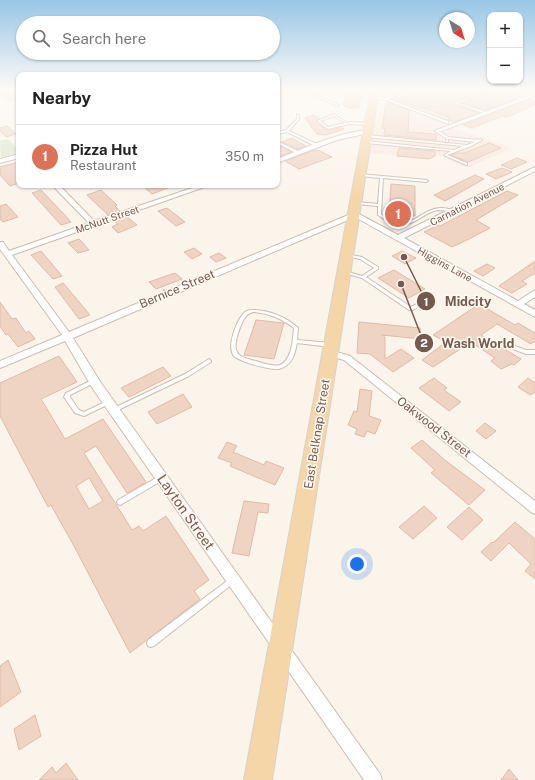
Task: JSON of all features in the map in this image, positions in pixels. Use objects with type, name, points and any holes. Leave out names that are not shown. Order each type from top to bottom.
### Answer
[{"type":"main road","name":"East Belknap Street","points":[[258,780],[369,124]]},
{"type":"street","points":[[437,131],[455,124]]},
{"type":"street","points":[[280,160],[361,132],[367,134]]},
{"type":"street","points":[[1,160],[16,157]]},
{"type":"street","name":"Carnation Avenue","points":[[398,238],[535,169]]},
{"type":"street","points":[[58,188],[93,224]]},
{"type":"street","name":"McNutt Street","points":[[4,249],[93,224],[198,188]]},
{"type":"street","name":"Higgins Lane","points":[[356,208],[398,238],[535,314]]},
{"type":"street","name":"Bernice Street","points":[[0,365],[356,208]]},
{"type":"street","name":"Layton Street","points":[[4,249],[67,336],[94,380],[374,780]]},
{"type":"street","points":[[518,305],[535,294]]},
{"type":"street","name":"Oakwood Street","points":[[331,349],[347,358],[535,508]]},
{"type":"lane","points":[[280,132],[287,131],[294,124]]},
{"type":"lane","points":[[323,124],[328,128],[345,124]]},
{"type":"lane","points":[[348,124],[367,134],[455,151]]},
{"type":"lane","points":[[287,131],[318,146]]},
{"type":"lane","points":[[437,131],[447,138],[480,141],[445,155],[466,164]]},
{"type":"lane","points":[[367,134],[468,146]]},
{"type":"lane","points":[[446,144],[447,138]]},
{"type":"lane","points":[[280,144],[299,153]]},
{"type":"lane","points":[[361,175],[426,181]]},
{"type":"lane","points":[[382,177],[379,214],[394,223],[403,224],[439,208],[452,211]]},
{"type":"lane","points":[[356,208],[379,205]]},
{"type":"lane","points":[[346,264],[361,258],[377,268],[363,277]]},
{"type":"lane","points":[[346,264],[411,309],[427,300]]},
{"type":"lane","points":[[255,310],[293,324],[297,332],[295,341],[289,361],[284,366],[279,368],[242,358],[235,353],[233,349],[238,328],[244,315],[255,310]]},
{"type":"lane","points":[[295,341],[331,349]]},
{"type":"lane","points":[[515,348],[535,352]]},
{"type":"lane","points":[[94,380],[68,394],[67,396],[77,412],[84,414],[112,406],[187,375],[209,361]]},
{"type":"lane","points":[[120,502],[162,477]]},
{"type":"lane","points":[[151,642],[233,579]]},
{"type":"shaded area","points":[[375,124],[448,124],[433,130],[431,133],[439,134],[452,128],[512,148],[467,168],[438,155],[429,159],[364,152],[368,127],[374,127]]},
{"type":"green space","points":[[8,139],[16,147],[16,154],[1,157],[0,141]]},
{"type":"building","points":[[310,124],[320,124],[327,130],[340,128],[344,129],[326,135],[317,134]]},
{"type":"building","points":[[383,124],[408,124],[408,132],[436,134],[436,140],[384,135],[385,129],[382,128]]},
{"type":"building","points":[[465,124],[481,124],[472,128],[463,125]]},
{"type":"building","points":[[7,126],[16,134],[6,137],[0,131],[0,128]]},
{"type":"building","points":[[292,138],[306,146],[298,149],[282,142]]},
{"type":"building","points":[[489,143],[501,148],[468,162],[451,155],[465,153]]},
{"type":"building","points":[[280,146],[291,152],[280,156]]},
{"type":"building","points":[[399,148],[435,151],[435,156],[429,159],[397,156]]},
{"type":"building","points":[[315,150],[332,157],[299,169],[285,161]]},
{"type":"building","points":[[517,158],[527,162],[511,169],[501,165]]},
{"type":"building","points":[[16,163],[16,184],[10,186],[0,175],[0,167]]},
{"type":"building","points":[[502,168],[512,172],[496,179],[486,174]]},
{"type":"building","points":[[475,175],[484,179],[445,201],[434,195]]},
{"type":"building","points":[[391,184],[415,186],[415,216],[408,215],[408,218],[389,216]]},
{"type":"building","points":[[145,188],[168,188],[152,194]]},
{"type":"building","points":[[41,190],[71,222],[61,225],[32,193]]},
{"type":"building","points":[[101,190],[117,205],[115,206],[120,211],[108,215],[87,195]]},
{"type":"building","points":[[507,191],[518,195],[476,220],[490,228],[469,239],[452,247],[424,232],[438,225],[440,226]]},
{"type":"building","points":[[6,204],[18,217],[3,222],[0,219],[0,206]]},
{"type":"building","points":[[167,208],[185,222],[176,226],[158,211]]},
{"type":"building","points":[[126,216],[137,225],[118,233],[112,227],[118,224],[114,221]]},
{"type":"building","points":[[79,239],[89,250],[78,253],[68,243]]},
{"type":"building","points":[[194,248],[202,254],[192,259],[184,252]]},
{"type":"building","points":[[41,251],[62,276],[53,279],[31,255]]},
{"type":"building","points":[[402,251],[416,258],[405,264],[392,256]]},
{"type":"building","points":[[219,253],[226,258],[216,262],[210,257]]},
{"type":"building","points":[[535,261],[535,273],[522,281],[527,284],[512,293],[499,286]]},
{"type":"building","points":[[487,264],[495,268],[483,276],[474,271]]},
{"type":"building","points":[[394,270],[425,289],[409,298],[378,278]]},
{"type":"building","points":[[175,273],[182,279],[156,289],[149,282]]},
{"type":"building","points":[[63,283],[90,315],[79,319],[55,287]]},
{"type":"building","points":[[0,302],[12,319],[16,318],[26,333],[29,331],[35,339],[18,347],[8,334],[6,335],[0,326]]},
{"type":"building","points":[[479,304],[515,325],[518,323],[535,333],[535,341],[531,344],[497,324],[481,335],[521,359],[514,365],[512,364],[501,369],[491,361],[495,358],[471,342],[433,367],[422,360],[446,342],[433,335]]},
{"type":"building","points":[[256,320],[284,323],[274,359],[244,355]]},
{"type":"building","points":[[359,322],[420,328],[421,339],[382,335],[385,337],[385,359],[401,349],[414,358],[393,372],[370,354],[357,353]]},
{"type":"building","points":[[59,356],[77,382],[41,399],[65,439],[103,419],[146,482],[127,493],[96,446],[84,453],[132,530],[139,526],[143,531],[166,516],[209,580],[194,591],[200,599],[130,653],[74,546],[51,505],[48,507],[0,416],[0,383]],"holes":[[[89,478],[103,501],[89,509],[76,486]]]},
{"type":"building","points":[[163,367],[171,376],[129,397],[121,388]]},
{"type":"building","points":[[434,378],[447,388],[444,390],[461,402],[449,411],[419,388]]},
{"type":"building","points":[[528,378],[535,383],[535,392],[530,395],[518,387]]},
{"type":"building","points":[[360,389],[372,391],[369,416],[381,420],[375,434],[367,431],[364,437],[355,434],[357,429],[348,425],[354,411],[357,412]]},
{"type":"building","points":[[183,394],[192,407],[157,424],[148,412]]},
{"type":"building","points":[[485,423],[496,431],[486,439],[476,431]]},
{"type":"building","points":[[422,440],[446,461],[485,490],[469,505],[431,473],[435,470],[411,448]]},
{"type":"building","points":[[227,442],[237,446],[233,452],[264,465],[266,461],[284,468],[275,485],[230,466],[232,463],[218,458]]},
{"type":"building","points":[[244,501],[269,504],[268,513],[258,512],[249,556],[232,553]]},
{"type":"building","points":[[424,506],[437,518],[413,539],[399,527]]},
{"type":"building","points":[[469,507],[483,520],[462,540],[447,527]]},
{"type":"building","points":[[515,522],[535,539],[535,579],[525,571],[531,564],[509,543],[491,561],[481,552]]},
{"type":"building","points":[[8,660],[21,692],[0,707],[0,666]]},
{"type":"building","points":[[35,715],[41,736],[19,750],[14,729]]},
{"type":"building","points":[[66,763],[78,780],[39,780],[52,767],[56,773]]},
{"type":"building","points":[[509,769],[518,780],[501,780]]},
{"type":"place","name":"Pizza Hut","points":[[398,214]]},
{"type":"place","name":"Midcity","points":[[404,257]]},
{"type":"place","name":"Wash World","points":[[401,284]]}]
